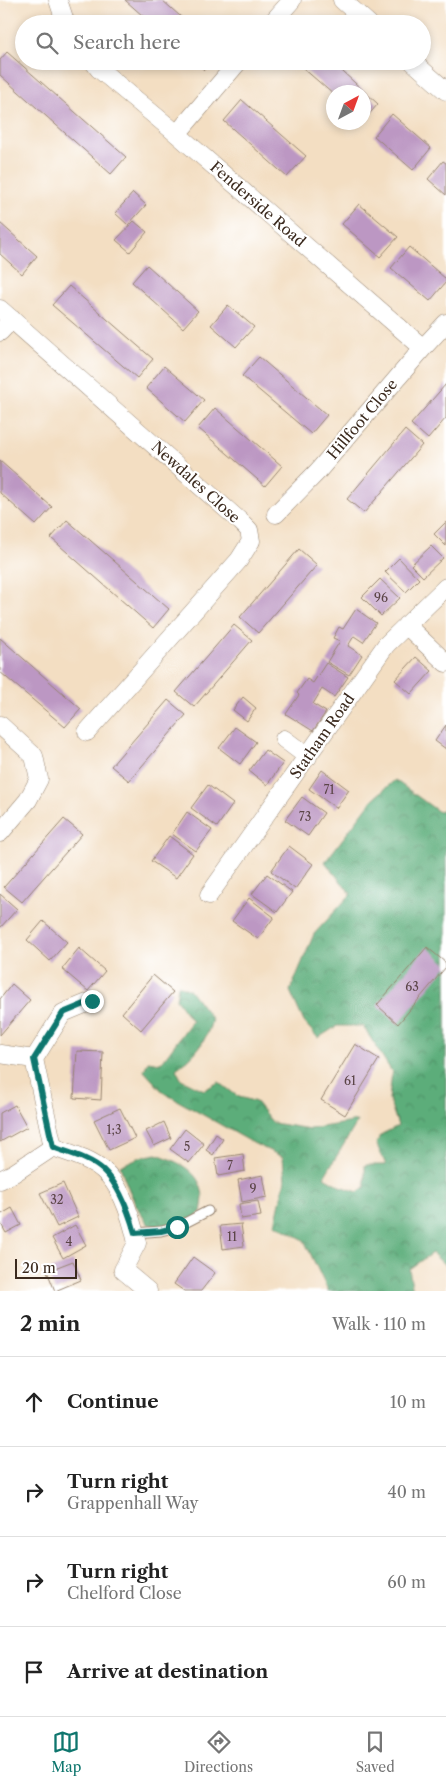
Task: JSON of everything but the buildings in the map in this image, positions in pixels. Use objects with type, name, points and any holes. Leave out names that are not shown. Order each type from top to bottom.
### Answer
[{"type":"street","points":[[58,0],[63,15]]},
{"type":"street","points":[[279,15],[292,0]]},
{"type":"street","points":[[342,0],[360,15]]},
{"type":"street","name":"Fenderside Road","points":[[100,70],[177,134],[423,348]]},
{"type":"street","points":[[177,134],[231,70]]},
{"type":"street","points":[[422,70],[446,91]]},
{"type":"street","name":"Newdales Close","points":[[0,332],[6,314],[249,530],[250,541],[239,560],[87,732]]},
{"type":"street","name":"Hillfoot Close","points":[[276,514],[318,471],[446,323]]},
{"type":"street","name":"Statham Road","points":[[209,895],[308,758],[386,645],[446,587]]},
{"type":"street","points":[[406,626],[446,662]]},
{"type":"street","points":[[0,726],[34,756],[39,779],[28,800],[0,832]]},
{"type":"street","points":[[284,739],[308,758]]},
{"type":"street","points":[[53,1147],[34,1059],[63,1013],[92,1001]]},
{"type":"street","points":[[0,1054],[34,1059]]},
{"type":"street","points":[[0,1180],[28,1165],[53,1147]]},
{"type":"street","points":[[53,1147],[85,1159],[103,1170],[114,1184],[130,1214],[137,1243],[123,1270],[148,1291]]},
{"type":"lane","points":[[135,1233],[161,1231],[177,1227],[208,1211]]},
{"type":"green space","points":[[395,780],[439,812],[446,807],[446,1266],[432,1253],[409,1269],[413,1291],[328,1291],[304,1240],[275,1224],[285,1180],[283,1157],[255,1144],[164,1093],[144,1071],[148,1061],[161,1063],[192,1021],[176,999],[178,985],[190,990],[212,1019],[207,1034],[199,1047],[189,1059],[176,1069],[181,1079],[204,1090],[219,1082],[237,1096],[256,1102],[273,1123],[310,1129],[358,1121],[324,1177],[340,1186],[358,1192],[365,1187],[365,1165],[386,1165],[376,1143],[382,1134],[398,1126],[389,1099],[392,1072],[363,1026],[337,1026],[318,1038],[304,1022],[290,991],[314,934],[351,894],[325,862],[373,799]]},
{"type":"green space","points":[[157,1154],[185,1167],[196,1177],[200,1184],[203,1196],[201,1212],[185,1226],[163,1228],[148,1224],[135,1203],[126,1182],[120,1166],[140,1157]]},
{"type":"route","points":[[92,1001],[63,1013],[34,1059],[53,1147],[85,1159],[103,1170],[114,1184],[130,1214],[135,1233],[161,1231],[177,1227]]}]
